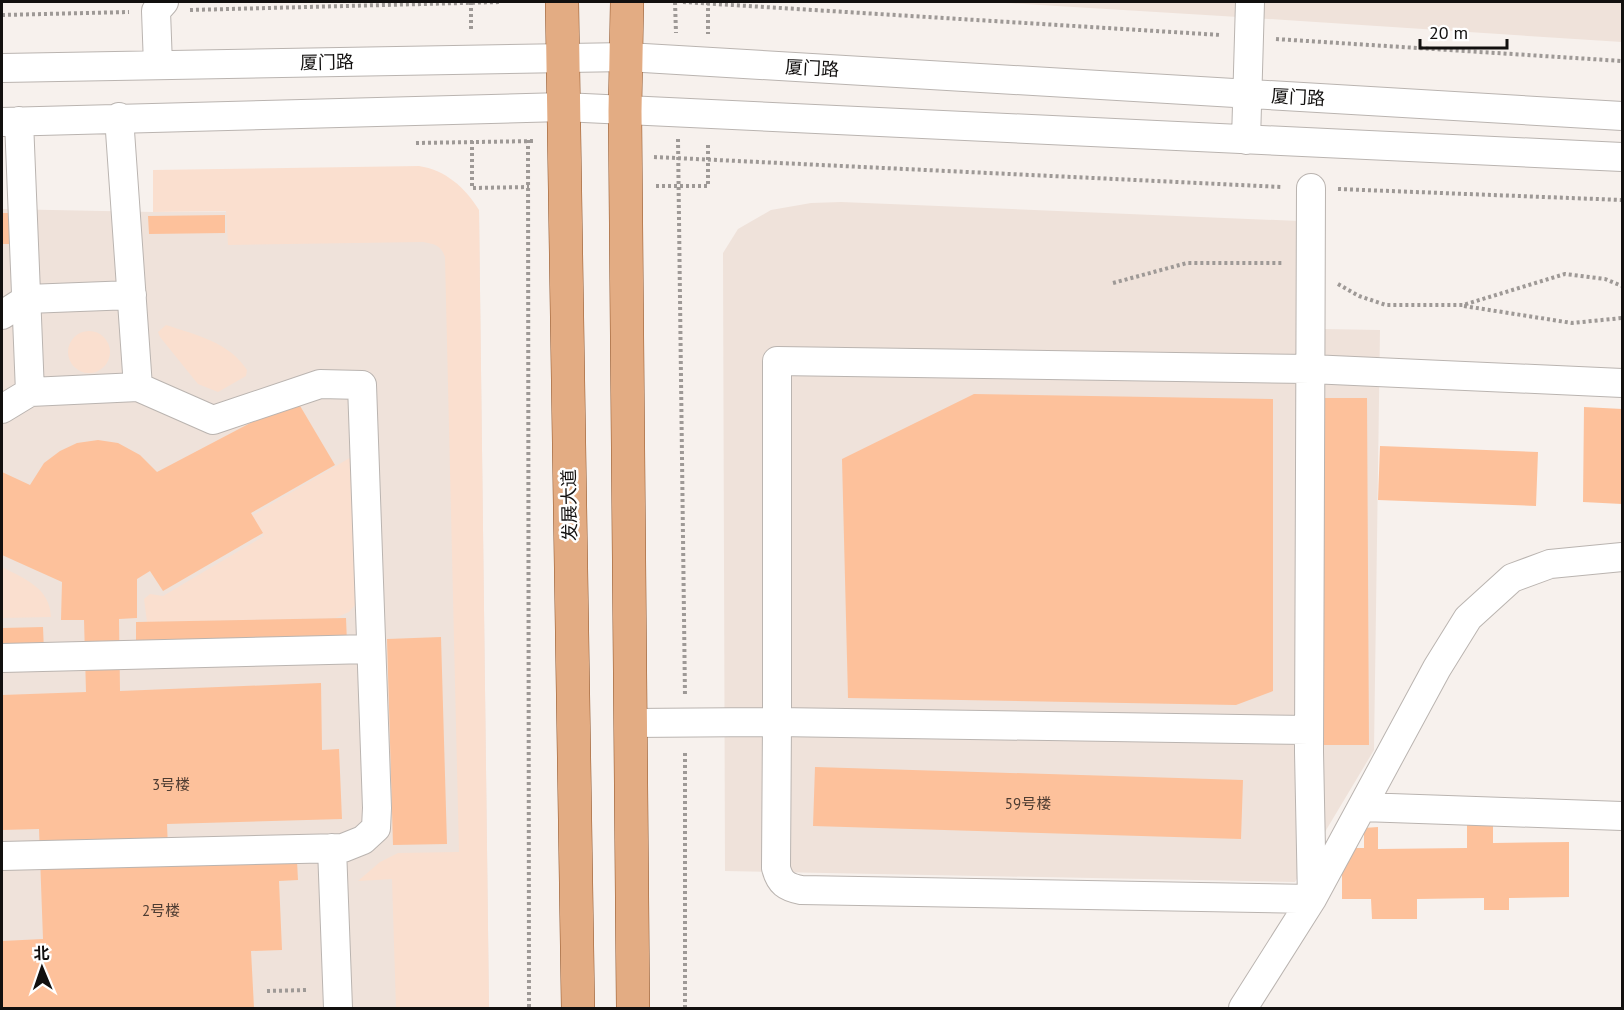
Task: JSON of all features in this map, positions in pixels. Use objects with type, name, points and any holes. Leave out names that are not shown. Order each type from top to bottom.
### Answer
[{"type":"main road","name":"发展大道","points":[[562,2],[578,1008]]},
{"type":"main road","points":[[627,2],[625,111],[633,1008]]},
{"type":"street","points":[[1246,140],[1250,2]]},
{"type":"street","points":[[158,65],[160,6]]},
{"type":"street","name":"厦门路","points":[[2,68],[627,57],[1623,116]]},
{"type":"street","points":[[30,392],[27,299],[10,122],[119,117],[563,107],[1623,158]]},
{"type":"street","points":[[119,117],[138,387]]},
{"type":"street","points":[[1311,188],[1309,730],[1312,899]]},
{"type":"street","points":[[2,315],[27,299],[132,295]]},
{"type":"street","points":[[1312,899],[801,891],[786,887],[778,878],[776,868],[777,361],[1310,369],[1623,383]]},
{"type":"street","points":[[2,409],[30,392],[138,387],[213,420],[320,384],[363,385],[377,808],[376,828],[363,840],[343,848],[2,856]]},
{"type":"street","points":[[1244,1008],[1312,899],[1437,668],[1468,618],[1512,578],[1550,564],[1623,557]]},
{"type":"street","points":[[2,658],[371,649]]},
{"type":"street","points":[[631,723],[777,722],[1309,730]]},
{"type":"street","points":[[1362,807],[1623,816]]},
{"type":"street","points":[[332,848],[338,999]]},
{"type":"path","points":[[2,15],[160,6],[501,2]]},
{"type":"path","points":[[675,2],[676,60]]},
{"type":"path","points":[[683,2],[1623,61]]},
{"type":"path","points":[[528,108],[529,1008]]},
{"type":"path","points":[[678,113],[686,723],[685,1008]]},
{"type":"path","points":[[414,143],[563,141]]},
{"type":"path","points":[[626,156],[1623,200]]},
{"type":"path","points":[[1113,283],[1187,263],[1310,263],[1359,296],[1386,305],[1463,305],[1572,323],[1623,318]]},
{"type":"path","points":[[1463,305],[1565,274],[1605,279],[1623,286]]},
{"type":"path","points":[[267,991],[338,999]]},
{"type":"shaded area","points":[[990,2],[1622,2],[1622,42],[1222,16]]},
{"type":"shaded area","points":[[419,166],[437,171],[454,181],[479,210],[489,1008],[396,1008],[392,879],[358,881],[380,862],[398,853],[459,852],[445,257],[437,246],[423,242],[228,245],[226,211],[153,212],[153,170]]},
{"type":"shaded area","points":[[841,202],[1323,222],[1321,329],[1380,330],[1374,750],[1295,882],[725,871],[723,253],[738,229],[771,210],[811,203]]},
{"type":"shaded area","points":[[2,209],[153,212],[479,210],[489,1008],[2,1008]]},
{"type":"shaded area","points":[[166,325],[200,336],[221,346],[240,360],[247,370],[246,376],[218,392],[198,384],[160,337],[158,332]]},
{"type":"shaded area","points":[[89,331],[97,332],[104,337],[109,344],[109,360],[104,367],[97,372],[89,373],[81,372],[74,367],[69,360],[68,352],[69,344],[74,337],[81,332]]},
{"type":"shaded area","points":[[353,456],[356,604],[349,612],[335,618],[147,622],[144,599],[150,594],[163,596],[264,536],[253,515]]},
{"type":"shaded area","points":[[2,567],[27,580],[41,592],[50,607],[51,617],[2,618]]},
{"type":"building","points":[[2,213],[12,213],[12,244],[2,244]]},
{"type":"building","points":[[225,215],[225,233],[149,234],[148,216]]},
{"type":"building","points":[[974,394],[1273,399],[1273,691],[1236,705],[848,698],[842,459]]},
{"type":"building","points":[[1320,398],[1367,398],[1369,745],[1322,745]]},
{"type":"building","points":[[296,399],[335,465],[251,513],[263,533],[163,591],[150,571],[137,579],[137,618],[119,619],[120,691],[321,683],[322,750],[339,749],[342,819],[167,824],[168,849],[297,861],[298,880],[279,881],[282,950],[251,951],[254,1008],[2,1008],[2,941],[43,939],[39,829],[2,830],[2,695],[86,692],[84,620],[61,620],[62,582],[2,555],[2,472],[30,485],[44,463],[60,451],[77,443],[98,440],[118,443],[140,455],[157,472]]},
{"type":"building","points":[[1584,407],[1622,409],[1622,504],[1583,502]]},
{"type":"building","points":[[1380,446],[1538,452],[1536,506],[1378,500]]},
{"type":"building","points":[[346,618],[347,643],[136,647],[136,622]]},
{"type":"building","points":[[43,627],[44,652],[2,653],[2,628]]},
{"type":"building","points":[[441,637],[447,844],[393,845],[387,639]]},
{"type":"building","points":[[815,767],[1243,780],[1241,839],[813,826]]},
{"type":"building","points":[[1493,818],[1493,843],[1569,842],[1569,897],[1509,898],[1509,910],[1484,910],[1484,898],[1417,899],[1417,919],[1372,919],[1371,899],[1342,899],[1342,848],[1364,848],[1364,828],[1378,827],[1378,849],[1467,848],[1467,819]]}]
